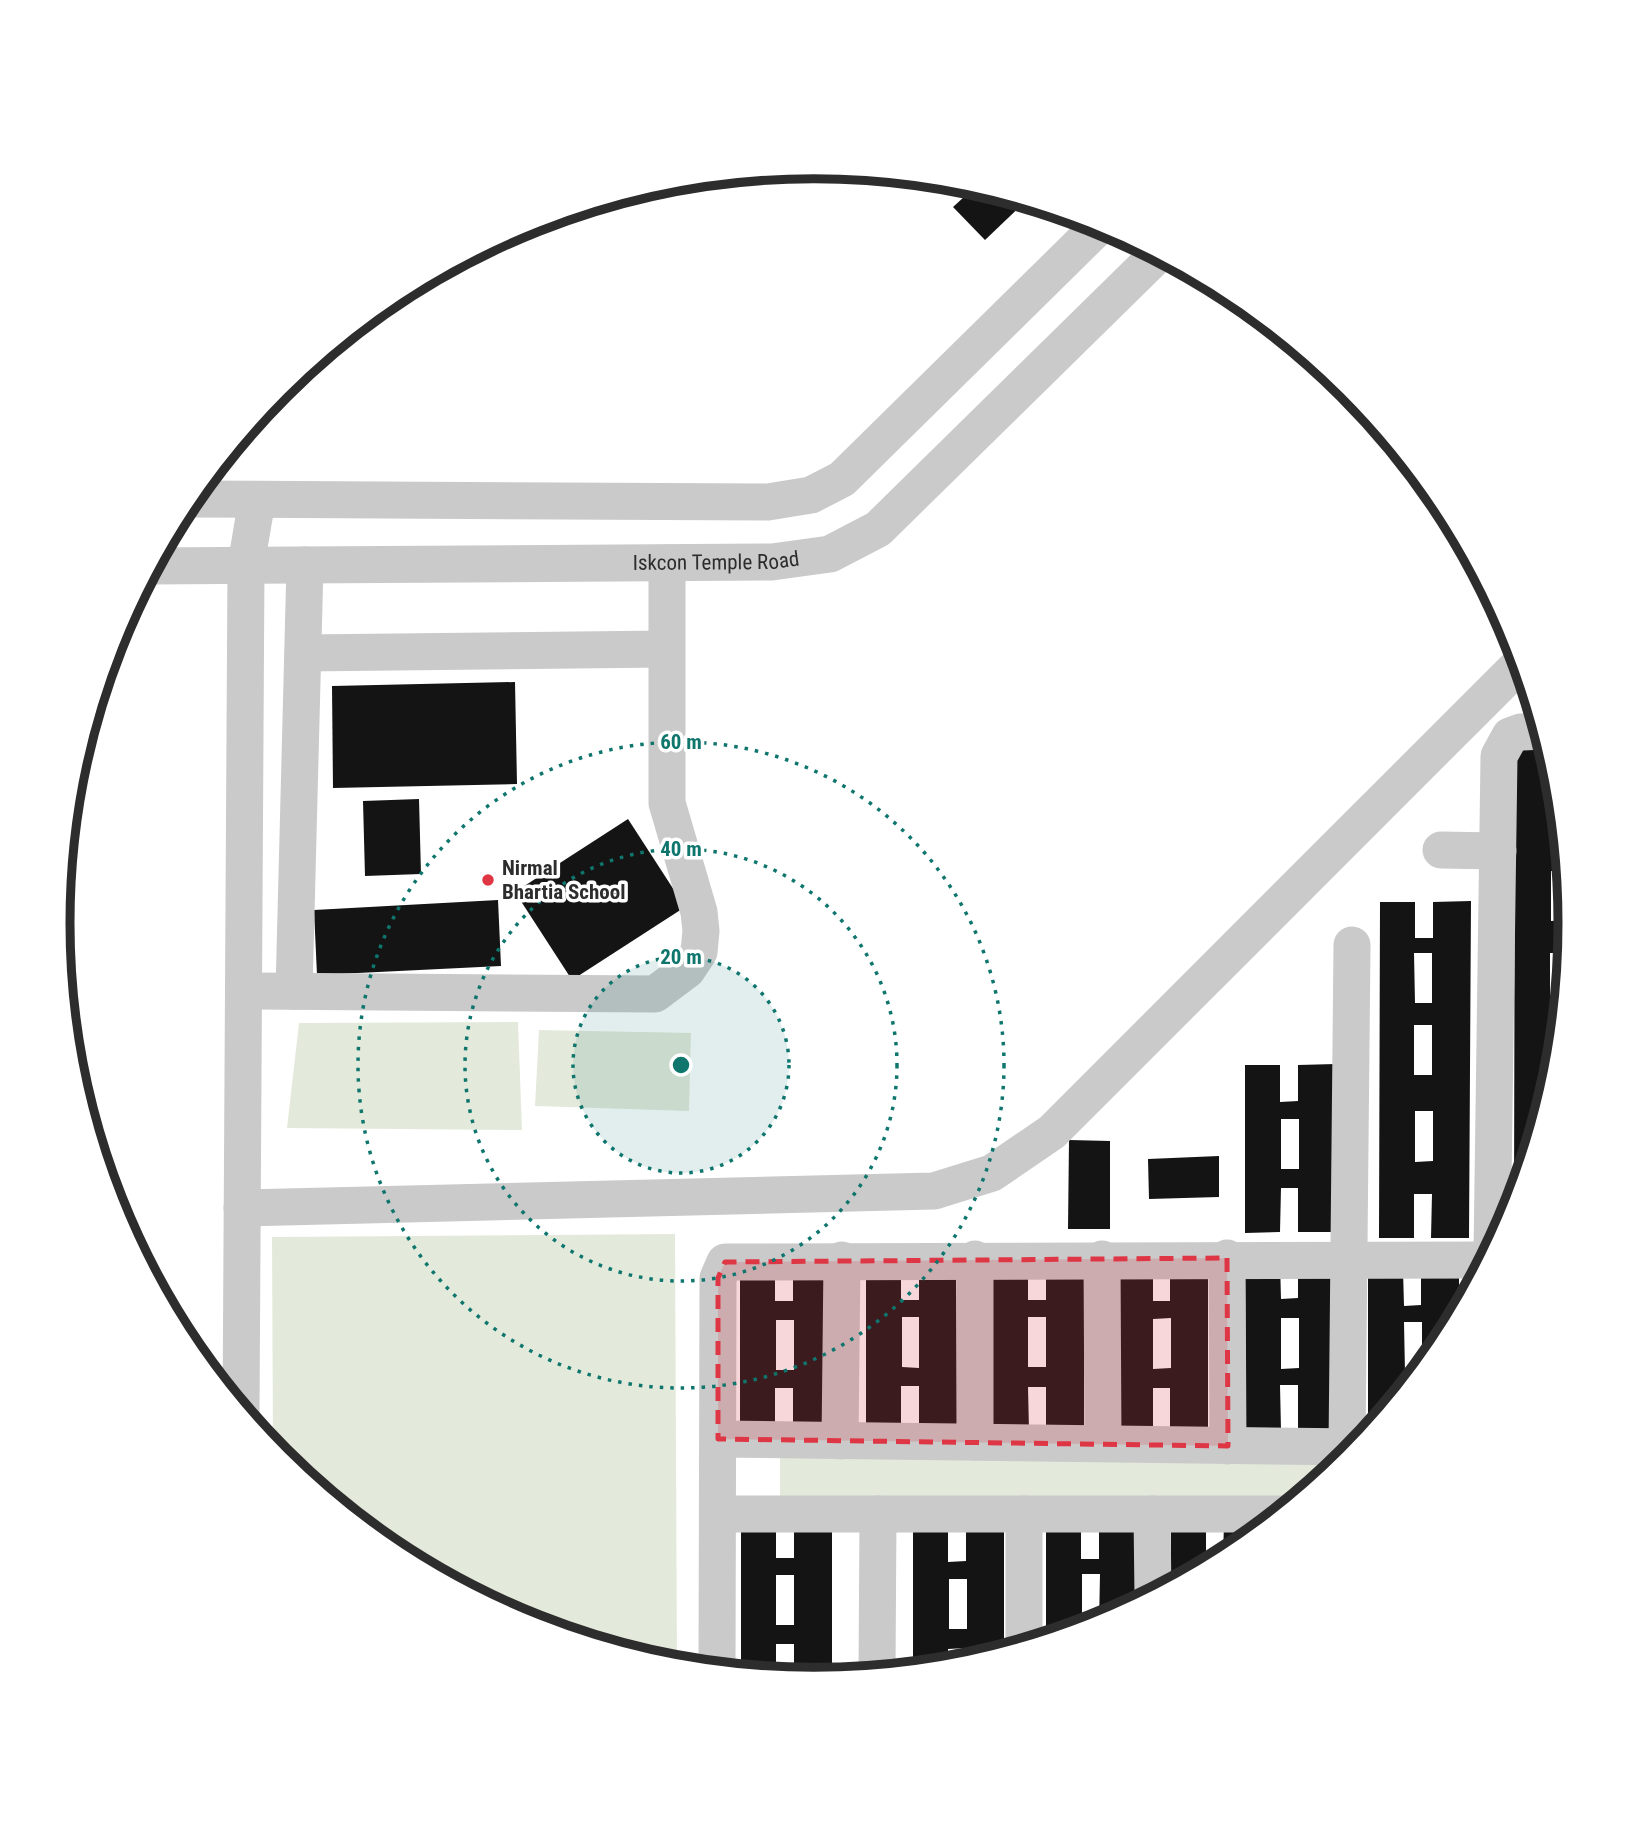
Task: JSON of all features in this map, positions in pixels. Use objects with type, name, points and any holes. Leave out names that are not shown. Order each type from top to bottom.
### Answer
[{"type":"street","points":[[203,499],[768,502],[811,495],[842,479],[1092,233]]},
{"type":"street","name":"Iskcon Temple Road","points":[[163,566],[772,562],[830,554],[878,529],[1152,260]]},
{"type":"street","points":[[241,1398],[246,565],[257,500]]},
{"type":"street","points":[[244,991],[655,994],[687,970],[699,952],[701,931],[699,912],[667,803],[667,563]]},
{"type":"street","points":[[294,991],[305,565]]},
{"type":"street","points":[[303,653],[666,649]]},
{"type":"street","points":[[242,1208],[934,1191],[992,1173],[1052,1132],[1514,670]]},
{"type":"street","points":[[1483,1252],[1502,745],[1510,736],[1534,731]]},
{"type":"street","points":[[1441,850],[1498,851]]},
{"type":"street","points":[[1352,945],[1349,1259],[1354,1437]]},
{"type":"street","points":[[718,1662],[718,1278],[725,1262],[1227,1258],[1349,1259],[1476,1265]]},
{"type":"street","points":[[1227,1258],[1228,1446]]},
{"type":"street","points":[[975,1259],[975,1442]]},
{"type":"street","points":[[1102,1259],[1103,1443]]},
{"type":"street","points":[[841,1440],[842,1260]]},
{"type":"street","points":[[718,1439],[1344,1447]]},
{"type":"street","points":[[718,1514],[1269,1514]]},
{"type":"street","points":[[877,1666],[878,1514]]},
{"type":"street","points":[[1024,1514],[1024,1638]]},
{"type":"street","points":[[1152,1514],[1153,1587]]},
{"type":"highlighted area","points":[[1227,1258],[1228,1446],[718,1439],[718,1278],[725,1262]]},
{"type":"green space","points":[[518,1022],[522,1130],[287,1128],[299,1023]]},
{"type":"green space","points":[[539,1030],[691,1033],[689,1111],[535,1106]]},
{"type":"green space","points":[[675,1234],[677,1655],[575,1629],[485,1592],[442,1569],[361,1515],[288,1450],[273,1434],[272,1237]]},
{"type":"green space","points":[[780,1450],[1332,1459],[1276,1508],[780,1504]]},
{"type":"building","points":[[966,195],[1018,208],[985,240],[953,207]]},
{"type":"building","points":[[515,682],[517,784],[333,788],[332,686]]},
{"type":"building","points":[[1515,743],[1537,743],[1550,811],[1551,841],[1554,841],[1557,871],[1551,871],[1551,921],[1559,921],[1558,953],[1550,953],[1550,1003],[1554,1003],[1545,1069],[1534,1117],[1514,1176]]},
{"type":"building","points":[[419,799],[421,874],[365,876],[363,801]]},
{"type":"building","points":[[628,819],[685,907],[572,980],[515,892]]},
{"type":"building","points":[[498,900],[501,966],[317,975],[314,910]]},
{"type":"building","points":[[1471,901],[1469,1238],[1431,1238],[1432,1194],[1414,1194],[1414,1238],[1379,1238],[1380,902],[1415,902],[1415,938],[1433,938],[1433,902]],"holes":[[[1414,953],[1432,953],[1432,1003],[1415,1003]],[[1414,1025],[1432,1025],[1432,1075],[1414,1075]],[[1415,1111],[1433,1111],[1433,1161],[1415,1162]]]},
{"type":"building","points":[[1336,1064],[1336,1232],[1298,1232],[1298,1188],[1281,1188],[1280,1232],[1245,1233],[1245,1065],[1280,1065],[1280,1102],[1298,1101],[1298,1065]],"holes":[[[1281,1119],[1299,1119],[1299,1169],[1281,1169]]]},
{"type":"building","points":[[1069,1140],[1110,1141],[1110,1229],[1068,1229]]},
{"type":"building","points":[[1219,1156],[1219,1197],[1149,1199],[1148,1159]]},
{"type":"building","points":[[1280,1262],[1281,1299],[1298,1298],[1298,1262],[1336,1262],[1336,1429],[1298,1430],[1298,1385],[1280,1385],[1281,1430],[1246,1430],[1245,1263]],"holes":[[[1281,1318],[1299,1318],[1299,1368],[1281,1369]]]},
{"type":"building","points":[[919,1263],[956,1263],[957,1431],[919,1431],[919,1386],[901,1386],[901,1431],[866,1431],[866,1264],[901,1264],[901,1300],[919,1300]],"holes":[[[902,1317],[919,1317],[919,1368],[902,1367]]]},
{"type":"building","points":[[1046,1263],[1084,1263],[1084,1431],[1046,1431],[1046,1387],[1028,1387],[1029,1431],[993,1431],[993,1264],[1028,1264],[1028,1300],[1046,1300]],"holes":[[[1028,1317],[1046,1317],[1046,1367],[1028,1367]]]},
{"type":"building","points":[[830,1264],[830,1432],[793,1432],[793,1388],[775,1388],[775,1432],[740,1432],[740,1265],[775,1265],[775,1301],[793,1301],[793,1265]],"holes":[[[776,1320],[794,1320],[794,1370],[776,1370]]]},
{"type":"building","points":[[1208,1264],[1208,1432],[1170,1432],[1170,1388],[1153,1388],[1153,1433],[1117,1433],[1117,1265],[1153,1265],[1153,1301],[1170,1301],[1170,1265]],"holes":[[[1171,1318],[1171,1368],[1153,1369],[1153,1319]]]},
{"type":"building","points":[[1403,1269],[1404,1306],[1421,1305],[1421,1269],[1459,1269],[1459,1296],[1422,1354],[1422,1322],[1404,1322],[1405,1373],[1408,1373],[1368,1421],[1368,1270]]},
{"type":"building","points":[[794,1521],[832,1521],[832,1668],[794,1668],[794,1644],[776,1644],[776,1667],[741,1664],[741,1522],[776,1522],[776,1558],[794,1558]],"holes":[[[776,1575],[794,1575],[794,1625],[776,1625]]]},
{"type":"building","points":[[1099,1522],[1137,1522],[1137,1595],[1099,1612],[1100,1574],[1082,1574],[1082,1618],[1046,1631],[1046,1523],[1081,1523],[1081,1559],[1099,1559]]},
{"type":"building","points":[[1171,1523],[1206,1523],[1206,1557],[1171,1578]]},
{"type":"building","points":[[1224,1523],[1249,1528],[1223,1546]]},
{"type":"building","points":[[948,1525],[948,1562],[966,1561],[966,1526],[1004,1525],[1004,1644],[966,1653],[966,1648],[948,1649],[948,1656],[913,1662],[913,1526]],"holes":[[[949,1579],[967,1579],[967,1629],[949,1629]]]},
{"type":"place","name":"Nirmal Bhartia School","points":[[488,880]]}]
